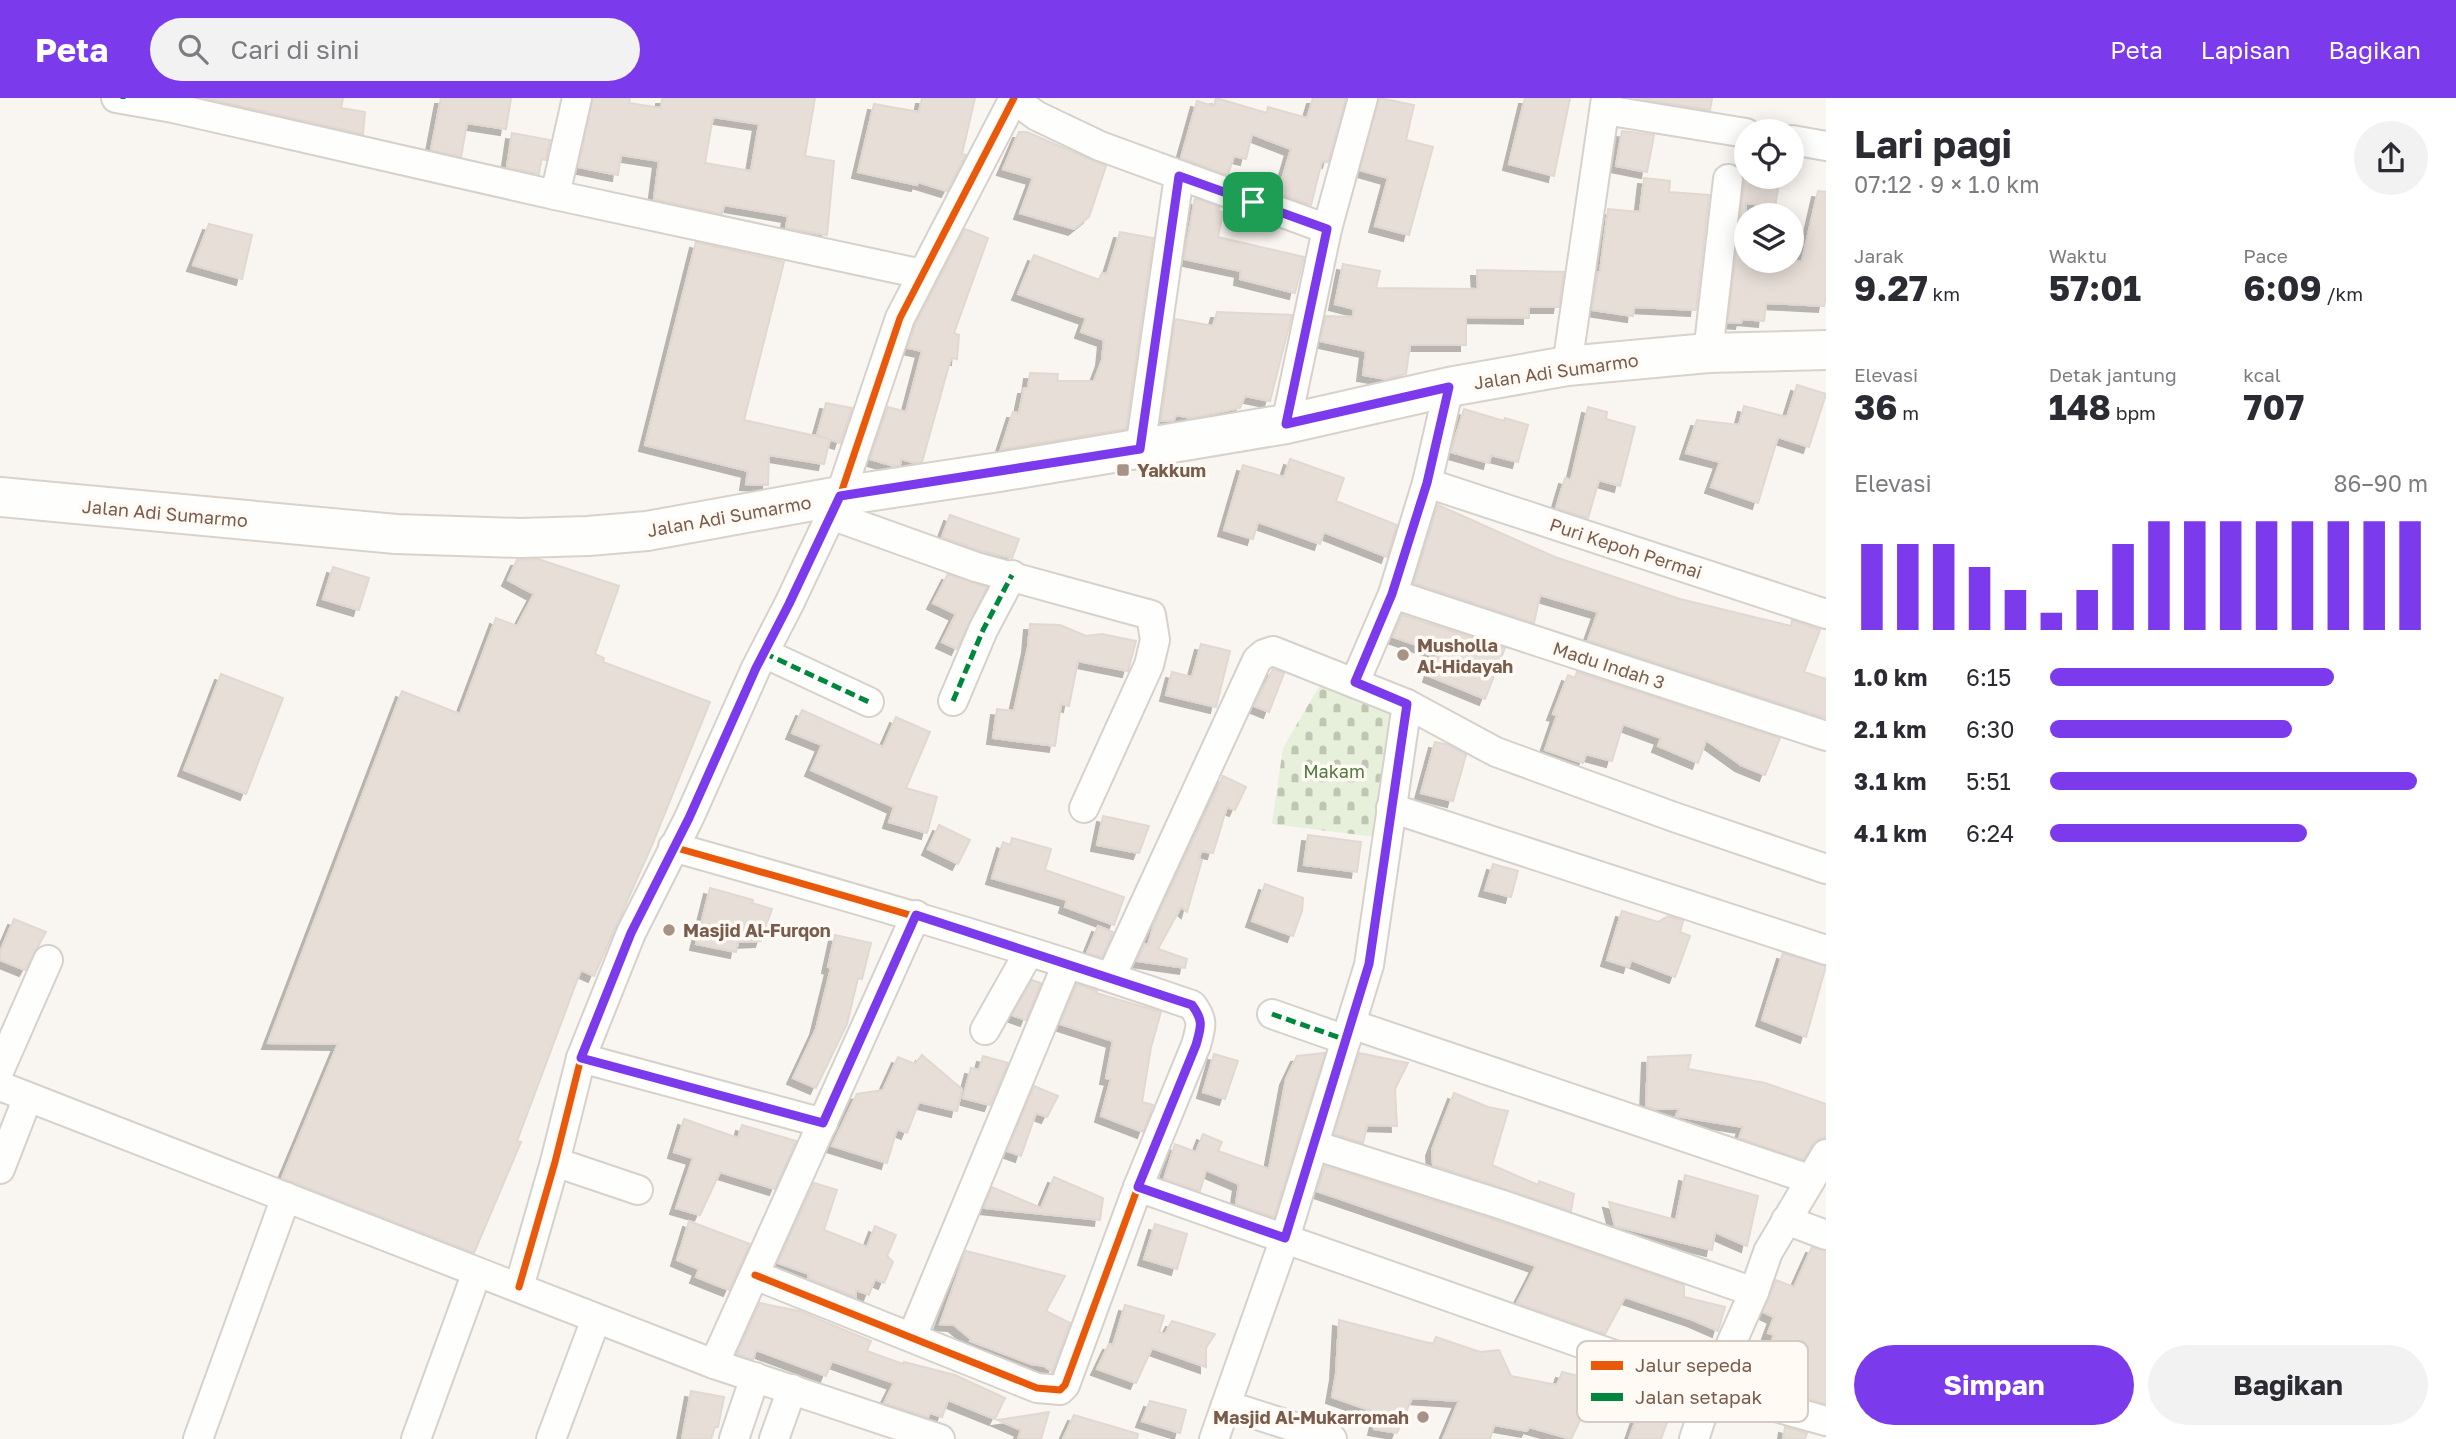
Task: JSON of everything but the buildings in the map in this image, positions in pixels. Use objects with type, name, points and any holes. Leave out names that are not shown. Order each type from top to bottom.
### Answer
[{"type":"main road","name":"Jalan Adi Sumarmo","points":[[0,497],[396,534],[520,538],[587,536],[646,531],[835,505],[1286,424],[1449,387],[1567,366],[1708,353],[1826,350]]},
{"type":"street","points":[[120,98],[173,107],[555,195],[922,275]]},
{"type":"street","points":[[555,195],[577,98]]},
{"type":"street","points":[[1286,424],[1327,229],[1363,98]]},
{"type":"street","points":[[519,1287],[555,1163],[581,1058],[631,933],[835,505],[900,318],[1013,99],[1037,116],[1100,146],[1327,229]]},
{"type":"street","points":[[1567,366],[1606,104],[1734,131]]},
{"type":"street","points":[[1804,142],[1826,146]]},
{"type":"street","points":[[1140,449],[1179,176]]},
{"type":"street","points":[[1708,353],[1728,179]]},
{"type":"street","points":[[1355,682],[1392,594],[1427,483],[1449,387]]},
{"type":"street","name":"Puri Kepoh Permai","points":[[1427,483],[1826,614]]},
{"type":"street","points":[[835,505],[976,567],[1151,615],[1155,640],[1149,665],[1084,808]]},
{"type":"street","points":[[953,701],[983,630],[1012,575]]},
{"type":"street","name":"Madu Indah 3","points":[[1392,594],[1826,736]]},
{"type":"street","points":[[1111,977],[1257,660],[1264,654],[1273,652],[1407,704],[1496,752],[1826,869]]},
{"type":"street","points":[[764,653],[869,702]]},
{"type":"street","points":[[1214,1439],[1285,1238],[1369,964],[1407,704]]},
{"type":"street","points":[[1391,808],[1826,950]]},
{"type":"street","points":[[673,847],[916,915],[1111,977],[1192,1005],[1200,1016],[1201,1027],[1196,1045],[1138,1187],[1065,1385],[1060,1390],[1037,1388],[755,1275]]},
{"type":"street","points":[[714,1364],[916,915]]},
{"type":"street","points":[[985,1030],[1029,952]]},
{"type":"street","points":[[0,1069],[48,960]]},
{"type":"street","points":[[912,1337],[1066,964]]},
{"type":"street","points":[[1272,1014],[1348,1032],[1809,1179]]},
{"type":"street","points":[[581,1058],[823,1123]]},
{"type":"street","points":[[0,1086],[596,1319],[714,1364],[792,1389],[889,1430],[940,1439]]},
{"type":"street","points":[[0,1169],[28,1097]]},
{"type":"street","points":[[1314,1145],[1516,1209],[1754,1292]]},
{"type":"street","points":[[1732,1341],[1768,1252],[1826,1154]]},
{"type":"street","points":[[555,1163],[639,1190]]},
{"type":"street","points":[[1138,1187],[1577,1342]]},
{"type":"street","points":[[198,1439],[286,1198]]},
{"type":"street","points":[[1786,1220],[1826,1235]]},
{"type":"street","points":[[416,1439],[478,1272]]},
{"type":"street","points":[[551,1439],[596,1319]]},
{"type":"street","points":[[734,1439],[755,1377]]},
{"type":"street","points":[[774,1439],[792,1389]]},
{"type":"street","points":[[1226,1405],[1332,1439]]},
{"type":"street","points":[[1808,1416],[1826,1421]]},
{"type":"street","points":[[1694,1439],[1700,1422]]},
{"type":"green space","name":"Makam","points":[[1323,680],[1397,705],[1376,837],[1272,824],[1283,748]]},
{"type":"marked path","points":[[953,701],[983,630],[1012,575]]},
{"type":"marked path","points":[[764,653],[869,702]]},
{"type":"marked path","points":[[1272,1014],[1346,1040]]},
{"type":"cycle path","points":[[519,1287],[581,1058],[631,933],[689,818],[756,668],[840,496],[900,318],[1014,98]]},
{"type":"cycle path","points":[[673,847],[934,922],[1128,983],[1192,1005],[1200,1020],[1196,1045],[1138,1187],[1065,1385],[1060,1390],[1037,1388],[755,1275]]},
{"type":"place","name":"Yakkum","points":[[1123,470]]},
{"type":"place","name":"Musholla Al-Hidayah","points":[[1403,655]]},
{"type":"place","name":"Masjid Al-Furqon","points":[[669,930]]},
{"type":"place","name":"Masjid Al-Mukarromah","points":[[1423,1417]]},
{"type":"route","points":[[1179,176],[1253,202],[1327,229],[1286,424],[1449,387],[1427,483],[1392,594],[1355,682],[1407,704],[1369,964],[1285,1238],[1138,1187],[1196,1045],[1201,1027],[1200,1016],[1192,1005],[916,915],[823,1123],[581,1058],[631,933],[689,818],[756,668],[840,496],[1140,449],[1179,176]]}]
